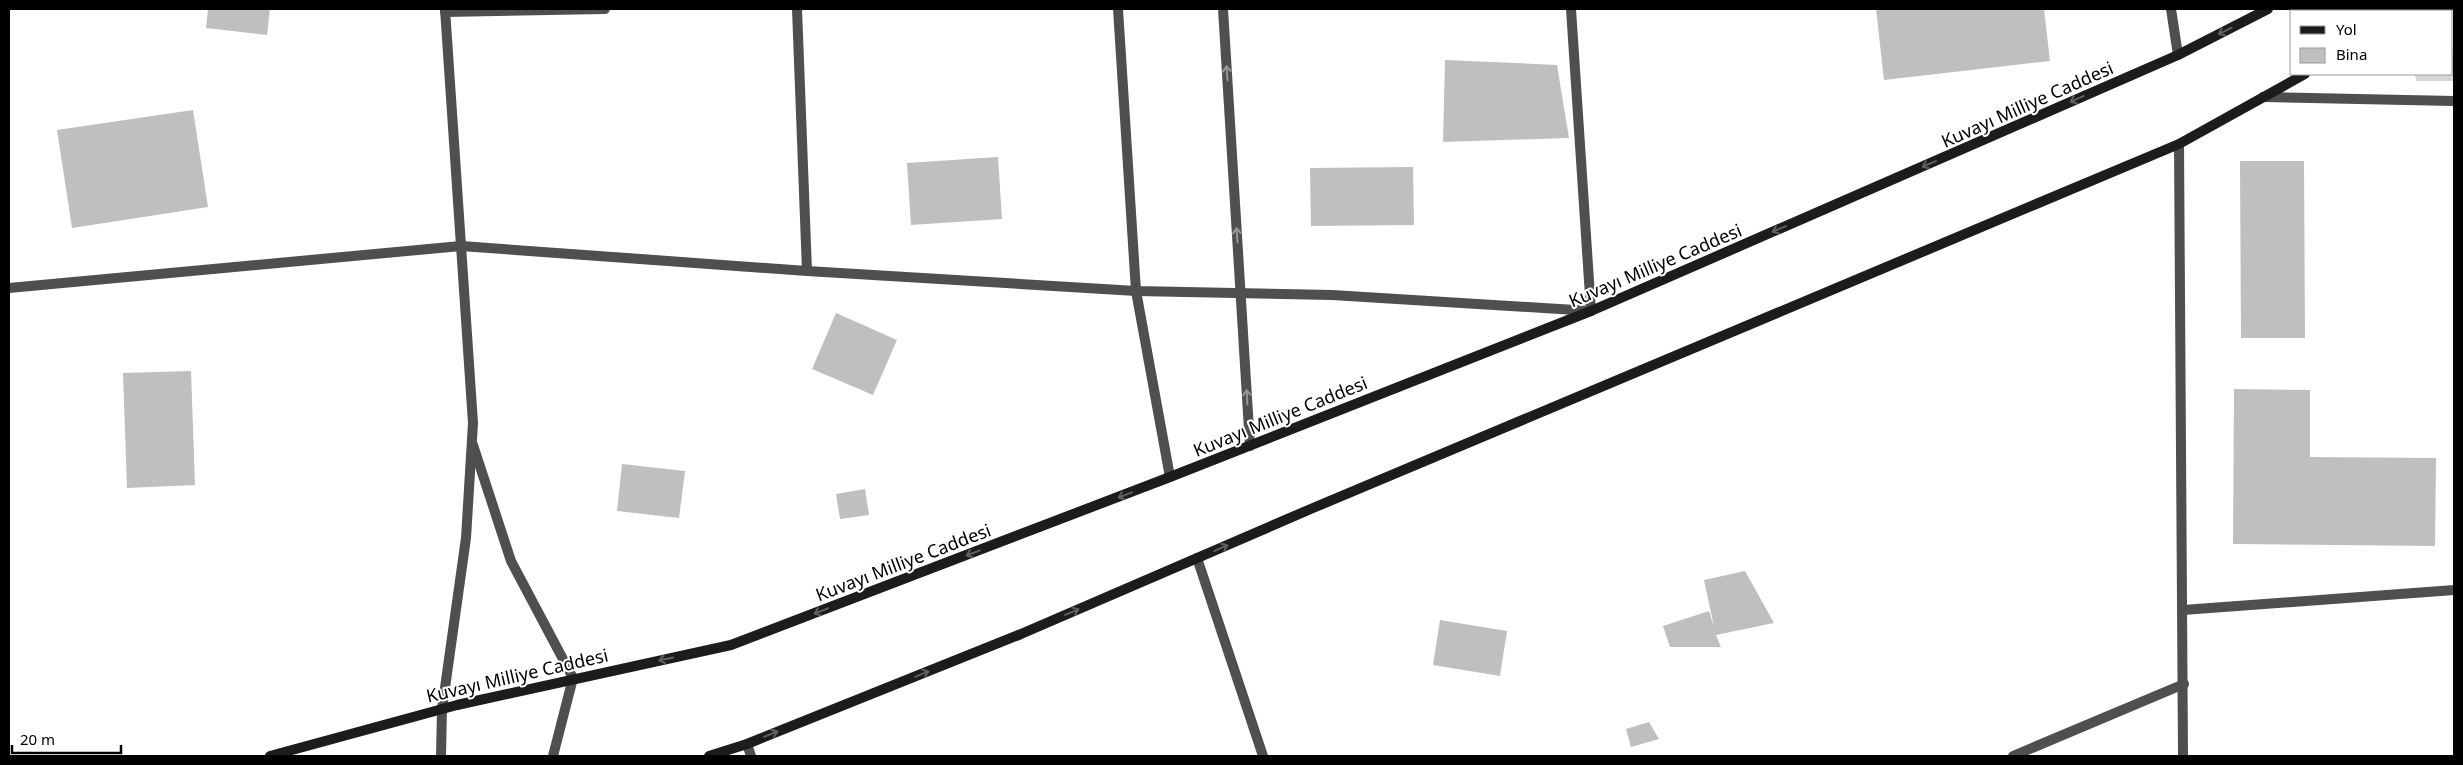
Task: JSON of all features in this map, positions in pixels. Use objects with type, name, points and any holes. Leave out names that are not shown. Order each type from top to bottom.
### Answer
[{"type":"main road","name":"Kuvayı Milliye Caddesi","points":[[270,756],[442,709],[574,678],[731,645],[1250,446],[1591,311],[2178,55],[2268,9]]},
{"type":"main road","points":[[708,756],[747,744],[1021,634],[2179,144],[2303,75]]},
{"type":"street","points":[[441,756],[442,709],[466,538],[473,423],[445,10],[605,9]]},
{"type":"street","points":[[796,9],[807,271]]},
{"type":"street","points":[[1118,9],[1136,291],[1170,477]]},
{"type":"street","points":[[1223,9],[1250,446]]},
{"type":"street","points":[[9,288],[461,246],[807,271],[1136,291],[1332,295],[1591,311],[1571,9]]},
{"type":"street","points":[[2171,9],[2178,55]]},
{"type":"street","points":[[2263,97],[2454,101]]},
{"type":"street","points":[[2179,144],[2183,756]]},
{"type":"street","points":[[472,439],[511,561],[574,678],[553,756]]},
{"type":"street","points":[[1197,558],[1262,756]]},
{"type":"street","points":[[2183,610],[2454,590]]},
{"type":"street","points":[[2013,756],[2184,684]]},
{"type":"street","points":[[747,744],[751,756]]},
{"type":"shaded area","points":[[2453,50],[2454,81],[2417,81],[2414,75],[2453,75]]},
{"type":"building","points":[[208,9],[270,9],[267,35],[206,28]]},
{"type":"building","points":[[1876,9],[2044,9],[2050,61],[1884,80]]},
{"type":"building","points":[[1445,60],[1557,65],[1569,138],[1443,142]]},
{"type":"building","points":[[193,110],[208,207],[72,228],[57,130]]},
{"type":"building","points":[[998,157],[1002,219],[911,225],[907,163]]},
{"type":"building","points":[[2240,161],[2304,161],[2305,338],[2241,338]]},
{"type":"building","points":[[1413,167],[1414,225],[1311,226],[1310,168]]},
{"type":"building","points":[[836,313],[897,340],[873,395],[812,369]]},
{"type":"building","points":[[191,371],[195,485],[127,488],[123,373]]},
{"type":"building","points":[[2234,389],[2310,390],[2310,457],[2436,458],[2435,546],[2233,544]]},
{"type":"building","points":[[622,464],[685,471],[679,518],[617,511]]},
{"type":"building","points":[[865,489],[869,515],[840,519],[836,494]]},
{"type":"building","points":[[1745,571],[1774,623],[1716,635],[1721,647],[1670,647],[1663,626],[1709,611],[1714,627],[1704,580]]},
{"type":"building","points":[[1440,620],[1507,631],[1500,676],[1433,665]]},
{"type":"building","points":[[1649,722],[1659,739],[1631,747],[1626,729]]}]
